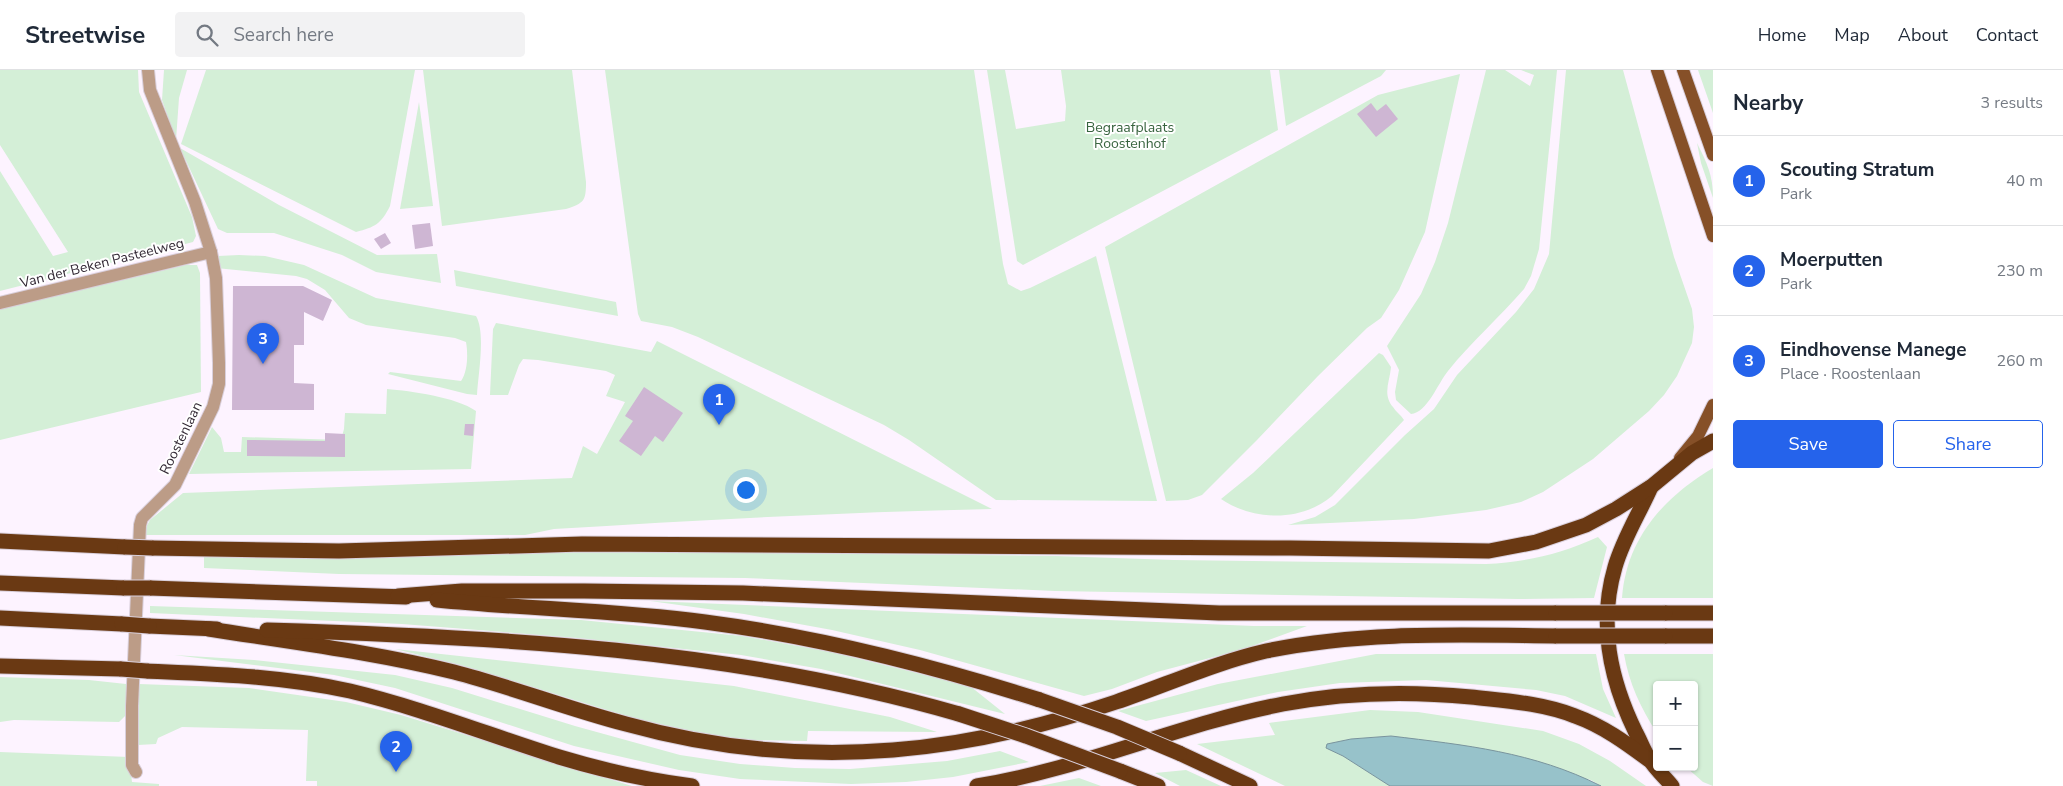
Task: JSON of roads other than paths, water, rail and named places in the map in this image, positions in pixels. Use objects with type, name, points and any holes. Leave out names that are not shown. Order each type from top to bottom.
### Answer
[{"type":"highway","points":[[0,541],[152,548],[339,551],[601,544],[1489,551],[1536,542],[1572,531],[1616,509],[1652,486],[1699,448],[1713,441]]},
{"type":"highway","points":[[1649,760],[1619,695],[1610,659],[1606,628],[1608,596],[1616,564],[1626,537],[1652,486]]},
{"type":"highway","points":[[0,583],[398,596],[472,604],[592,610],[745,627],[916,662],[1040,700],[1117,727],[1250,786]]},
{"type":"highway","points":[[398,596],[462,591],[604,591],[743,593],[1219,612],[1713,613]]},
{"type":"highway","points":[[0,618],[209,629],[496,640],[652,653],[738,664],[910,700],[959,714],[1120,770],[1158,786]]},
{"type":"highway","points":[[209,629],[428,666],[622,723],[689,739],[780,750],[846,752],[931,746],[1047,722],[1114,702],[1218,665],[1265,652],[1313,643],[1363,637],[1420,634],[1713,636]]},
{"type":"highway","points":[[0,666],[121,669],[250,677],[349,691],[402,706],[560,757],[647,779],[692,786]]},
{"type":"highway","points":[[977,786],[1059,768],[1261,709],[1309,700],[1373,694],[1451,695],[1555,709],[1577,716],[1619,738],[1649,760],[1673,785]]},
{"type":"main road","points":[[1658,70],[1713,236]]},
{"type":"main road","points":[[1683,70],[1713,155]]},
{"type":"main road","points":[[1669,472],[1698,436],[1713,405]]},
{"type":"street","name":"Roostenlaan","points":[[136,772],[132,765],[131,727],[140,525],[142,518],[175,485],[213,407],[219,384],[216,278],[196,202],[150,90],[148,70]]},
{"type":"street","name":"Van der Beken Pasteelweg","points":[[0,303],[210,252]]},
{"type":"water","points":[[1391,736],[1472,747],[1525,758],[1576,774],[1601,786],[1390,786],[1343,756],[1326,748],[1327,744],[1351,739]]},
{"type":"place","name":"Eindhovense Manege","points":[[263,364]]},
{"type":"place","name":"Scouting Stratum","points":[[719,425]]},
{"type":"place","name":"Moerputten","points":[[396,772]]},
{"type":"park label","name":"Begraafplaats Roostenhof","points":[[1130,136]]}]
